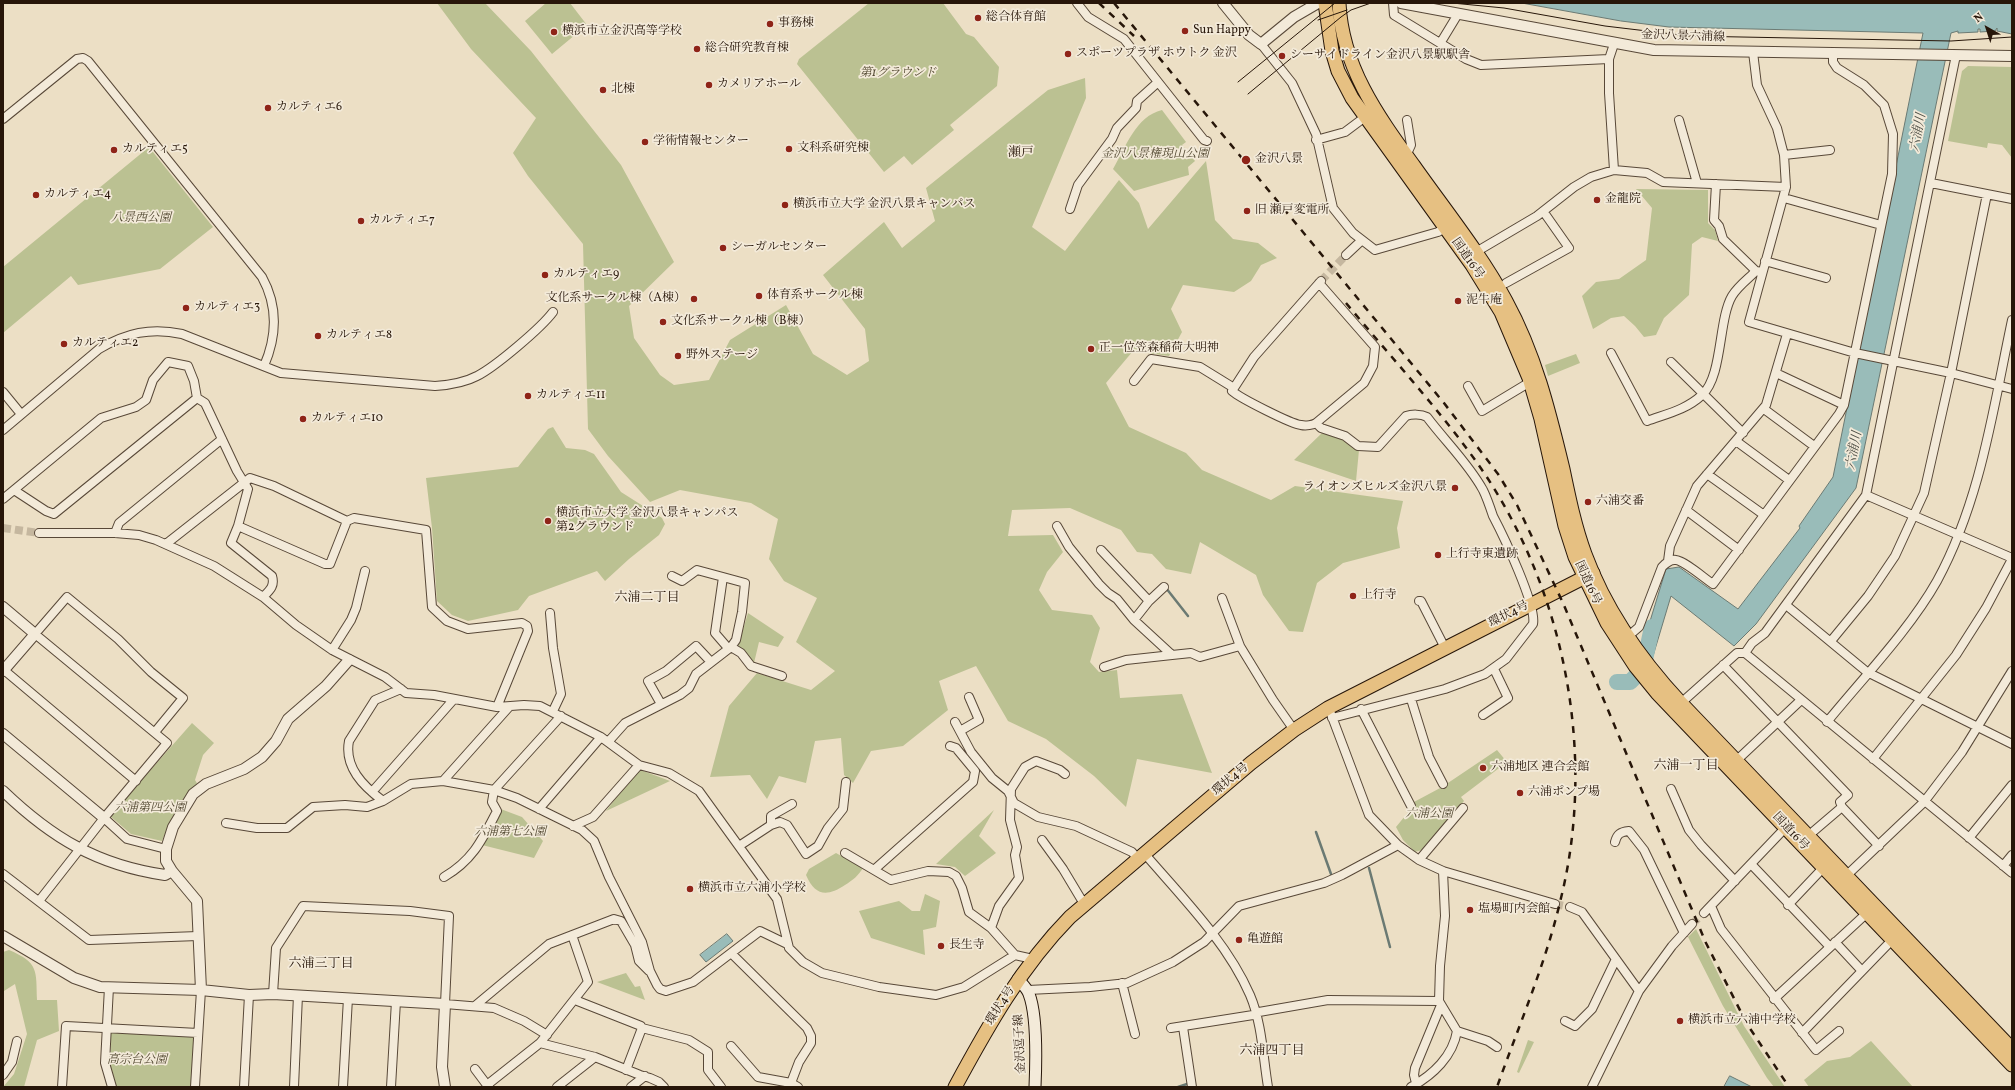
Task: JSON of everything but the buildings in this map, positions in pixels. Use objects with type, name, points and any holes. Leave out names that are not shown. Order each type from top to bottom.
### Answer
[{"type":"main road","name":"国道16号","points":[[1325,3],[1332,51],[1338,71],[1350,94],[1365,117],[1449,225],[1490,273],[1518,323],[1533,358],[1551,417],[1588,576]]},
{"type":"main road","name":"国道16号","points":[[1339,3],[1343,36],[1358,80],[1368,100],[1406,156],[1488,288],[1516,345],[1530,382],[1541,419],[1565,526],[1575,557],[1588,576],[1623,641],[1647,673],[1789,824],[1808,836],[2012,1048]]},
{"type":"main road","name":"環状4号","points":[[954,1087],[989,1025],[1018,979],[1032,959],[1060,927],[1084,904],[1251,763],[1294,730],[1330,713],[1444,648],[1588,576]]},
{"type":"main road","name":"国道16号","points":[[1647,673],[1681,703],[1736,761],[1789,824],[1823,868],[2012,1065]]},
{"type":"main road","points":[[1018,979],[1028,990]]},
{"type":"main road","name":"金沢逗子線","points":[[1028,990],[1034,1023],[1036,1087]]},
{"type":"street","points":[[1077,3],[1088,17],[1124,40],[1157,83],[1204,140],[1207,141]]},
{"type":"street","points":[[1223,3],[1249,35],[1261,44],[1292,83],[1316,134],[1316,140],[1333,208],[1362,240],[1375,250],[1438,232],[1449,225]]},
{"type":"street","points":[[1261,44],[1294,17],[1318,3]]},
{"type":"street","points":[[1393,3],[1394,15],[1441,42],[1466,59],[1481,65],[1610,59]]},
{"type":"street","name":"金沢八景六浦線","points":[[1401,3],[1614,44],[1654,50],[1953,55]]},
{"type":"street","points":[[1441,42],[1458,14]]},
{"type":"street","points":[[1614,44],[1610,59],[1609,93],[1614,170]]},
{"type":"street","points":[[1754,52],[1757,85],[1777,128],[1784,155],[1786,187],[1765,261],[1759,272],[1749,322],[1858,353],[1951,373],[2012,389]]},
{"type":"street","points":[[1623,641],[1639,627],[1662,567],[1668,561],[1675,559],[1681,562],[1713,584],[1839,414],[1844,405],[1858,353],[1881,225],[1892,174],[1893,134],[1884,105],[1864,85],[1837,68],[1834,62],[1833,53]]},
{"type":"street","points":[[1745,653],[1752,643],[1765,633],[1866,496],[1890,360],[1930,183],[1953,55],[2012,56]]},
{"type":"street","points":[[3,119],[77,59],[83,58],[88,61],[262,277],[272,302],[275,322],[272,344],[264,366]]},
{"type":"street","points":[[1070,209],[1078,186],[1112,139],[1117,128],[1136,108],[1137,101],[1157,83]]},
{"type":"street","points":[[1316,140],[1345,132],[1365,117]]},
{"type":"street","points":[[1406,156],[1411,145],[1407,120]]},
{"type":"street","points":[[1679,120],[1697,183]]},
{"type":"street","points":[[1784,155],[1830,150]]},
{"type":"street","points":[[1481,249],[1543,211],[1574,187],[1591,177],[1614,170],[1647,173],[1663,182],[1786,187]]},
{"type":"street","points":[[1930,183],[2012,199]]},
{"type":"street","points":[[1716,184],[1714,220],[1719,226],[1723,239],[1759,272]]},
{"type":"street","points":[[1831,641],[1868,596],[1895,556],[1914,516],[1931,468],[1987,194]]},
{"type":"street","points":[[1784,198],[1881,225]]},
{"type":"street","points":[[1506,283],[1569,248],[1543,211]]},
{"type":"street","points":[[1346,255],[1362,240]]},
{"type":"street","points":[[1765,261],[1826,278]]},
{"type":"street","points":[[1611,353],[1646,421],[1682,409],[1703,395],[1709,386],[1718,360],[1728,308],[1732,296],[1759,272]]},
{"type":"street","points":[[1320,282],[1375,347],[1373,366],[1364,382],[1314,425],[1302,426],[1294,423],[1237,395],[1232,391],[1234,388],[1254,357],[1320,282]]},
{"type":"street","points":[[3,430],[99,349],[130,334],[148,330],[166,330],[182,334],[281,373],[434,386],[449,385],[477,376],[488,369],[540,326],[553,312]]},
{"type":"street","points":[[1827,722],[1906,626],[1936,581],[1959,535],[1980,471],[2012,320]]},
{"type":"street","points":[[1668,561],[1670,546],[1697,486],[1764,409],[1787,334]]},
{"type":"street","points":[[1134,381],[1151,359],[1200,367],[1234,388]]},
{"type":"street","points":[[3,498],[101,418],[136,407],[146,400],[152,380],[168,362],[188,366],[192,373],[197,398],[205,403],[237,471],[248,489],[248,495],[231,544],[272,576],[274,582],[273,587],[263,597]]},
{"type":"street","points":[[1671,362],[1743,433]]},
{"type":"street","points":[[1776,373],[1844,405]]},
{"type":"street","points":[[1468,386],[1482,411],[1530,382]]},
{"type":"street","points":[[3,392],[21,414]]},
{"type":"street","points":[[14,490],[46,511],[54,514],[197,398]]},
{"type":"street","points":[[1764,409],[1814,446]]},
{"type":"street","points":[[1316,422],[1321,428],[1345,436],[1358,446],[1378,446],[1406,416],[1423,415],[1426,417],[1470,470],[1483,490],[1505,539],[1530,604],[1534,620],[1533,624],[1516,649],[1494,669],[1470,680],[1411,699],[1361,709],[1330,713],[1369,815],[1398,845],[1420,860],[1443,871],[1555,904]]},
{"type":"street","points":[[115,532],[119,523],[222,439]]},
{"type":"street","points":[[1736,441],[1789,480]]},
{"type":"street","points":[[1708,474],[1764,515]]},
{"type":"street","points":[[166,544],[250,478],[274,486],[347,521]]},
{"type":"street","points":[[1866,496],[2012,558],[1986,608],[1956,655],[1922,700],[1873,759]]},
{"type":"street","points":[[1686,510],[1739,550]]},
{"type":"street","points":[[238,526],[325,564],[330,564],[347,521],[354,518],[426,530],[432,607],[447,621],[468,629],[522,623],[527,626],[528,631],[497,707]]},
{"type":"street","points":[[1057,526],[1069,547],[1108,593],[1117,599],[1134,620],[1172,655]]},
{"type":"street","points":[[39,533],[115,532],[139,535],[166,544],[214,566],[263,597],[296,625],[332,650],[385,677],[406,693],[454,699],[497,707],[524,705],[540,706],[604,739],[639,765],[669,773],[697,789],[777,899],[787,944],[794,954],[803,962],[822,973],[880,987],[928,995],[944,994],[964,987],[1015,955]]},
{"type":"street","points":[[1101,550],[1149,601]]},
{"type":"street","points":[[539,809],[604,739],[625,723],[680,694],[688,688],[696,674],[730,647],[736,640],[742,612],[745,583],[697,570],[682,581],[672,576]]},
{"type":"street","points":[[332,650],[351,620],[356,608],[365,571]]},
{"type":"street","points":[[723,577],[715,633],[730,647],[741,653],[751,666],[782,676]]},
{"type":"street","points":[[1134,620],[1149,601],[1164,588]]},
{"type":"street","points":[[136,780],[3,671],[67,597],[118,639],[151,672],[183,698],[155,732]]},
{"type":"street","points":[[1222,598],[1240,646],[1273,700],[1294,730]]},
{"type":"street","points":[[1419,601],[1421,601],[1444,648]]},
{"type":"street","points":[[1786,605],[1868,672],[2012,744]]},
{"type":"street","points":[[3,607],[155,732],[167,744],[104,818],[39,901]]},
{"type":"street","points":[[444,877],[458,869],[477,848],[497,811],[492,802],[494,790],[557,714],[561,694],[553,648],[550,613]]},
{"type":"street","points":[[661,704],[648,681],[666,671],[696,646],[711,662]]},
{"type":"street","points":[[1104,666],[1126,660],[1191,653],[1200,657],[1240,646]]},
{"type":"street","points":[[1681,703],[1737,653],[1745,653],[2012,873]]},
{"type":"street","points":[[195,1087],[201,990],[197,901],[172,871],[166,861],[166,848],[173,827],[193,794],[206,784],[244,769],[262,757],[276,741],[288,719],[326,686],[349,660]]},
{"type":"street","points":[[1723,666],[1848,795],[1840,802],[1842,807],[1879,846]]},
{"type":"street","points":[[1483,715],[1508,698],[1494,669]]},
{"type":"street","points":[[1846,876],[1924,802],[1978,727],[2012,671]]},
{"type":"street","points":[[383,801],[362,784],[351,766],[348,747],[349,741],[375,700],[401,689]]},
{"type":"street","points":[[960,731],[979,720],[969,697]]},
{"type":"street","points":[[372,792],[454,699]]},
{"type":"street","points":[[1411,699],[1429,757],[1443,784]]},
{"type":"street","points":[[1736,761],[1801,700]]},
{"type":"street","points":[[443,781],[508,707]]},
{"type":"street","points":[[1361,709],[1411,806]]},
{"type":"street","points":[[955,722],[971,752],[992,778],[1008,791],[1014,804],[1038,816],[1076,826],[1141,856],[1213,934],[1250,995],[1256,1014],[1268,1087]]},
{"type":"street","points":[[3,734],[128,839],[166,848]]},
{"type":"street","points":[[875,869],[973,782],[975,771],[956,748],[950,746]]},
{"type":"street","points":[[991,928],[999,906],[1019,878],[1015,855],[1017,847],[1010,820],[1011,789],[1025,767],[1036,761],[1060,770],[1065,774]]},
{"type":"street","points":[[573,826],[593,817],[639,765]]},
{"type":"street","points":[[226,823],[257,828],[287,828],[313,807],[345,805],[367,807],[383,801],[412,784],[443,781],[494,790],[517,798],[582,830],[594,841],[609,877],[642,942],[650,971],[656,985],[660,989],[666,991],[693,982],[760,931],[787,944]]},
{"type":"street","points":[[739,846],[771,825],[780,822],[787,825],[806,854],[818,846],[828,828],[844,809],[846,782]]},
{"type":"street","points":[[1969,838],[2012,785]]},
{"type":"street","points":[[1672,789],[1689,830],[1700,845],[1735,881]]},
{"type":"street","points":[[3,791],[34,820],[79,849],[120,866],[142,872],[165,875],[172,871]]},
{"type":"street","points":[[771,825],[771,816],[792,804]]},
{"type":"street","points":[[1808,836],[1842,807]]},
{"type":"street","points":[[1420,860],[1463,808]]},
{"type":"street","points":[[1704,912],[1789,824]]},
{"type":"street","points":[[1615,842],[1616,836],[1621,832],[1629,831],[1644,850],[1684,933]]},
{"type":"street","points":[[1042,840],[1063,869],[1084,904]]},
{"type":"street","points":[[1028,990],[1090,987],[1127,982],[1173,962],[1204,942],[1238,906],[1324,882],[1342,875],[1398,845]]},
{"type":"street","points":[[845,853],[892,880],[928,871],[949,872],[956,876],[962,888],[969,912],[991,928],[1015,955],[1032,959]]},
{"type":"street","points":[[2003,866],[2012,855]]},
{"type":"street","points":[[1750,864],[1788,905],[1862,971]]},
{"type":"street","points":[[1788,905],[1823,868]]},
{"type":"street","points":[[1414,1086],[1415,1068],[1440,1003],[1440,966],[1445,916],[1443,871]]},
{"type":"street","points":[[3,874],[89,940],[198,936]]},
{"type":"street","points":[[273,994],[276,948],[303,906],[410,911],[449,916],[442,1067],[446,1087]]},
{"type":"street","points":[[1711,906],[1721,929],[1774,999],[1816,1050],[1839,1031]]},
{"type":"street","points":[[1570,907],[1582,912],[1639,991]]},
{"type":"street","points":[[1774,999],[1867,913]]},
{"type":"street","points":[[476,1005],[548,944],[614,919],[621,921],[635,945],[639,961],[650,971]]},
{"type":"street","points":[[1592,1087],[1639,991],[1672,946],[1692,924]]},
{"type":"street","points":[[475,1069],[488,1086],[540,1043],[575,1000],[588,982],[572,935]]},
{"type":"street","points":[[4,938],[74,978],[100,987],[201,990],[249,995],[298,995],[476,1005],[494,1008],[524,1021],[547,1035]]},
{"type":"street","points":[[1802,1032],[1892,939]]},
{"type":"street","points":[[731,953],[807,1028],[811,1036],[811,1043],[799,1062],[794,1085],[758,1077],[732,1046]]},
{"type":"street","points":[[1565,1021],[1575,1026],[1592,1009],[1616,959]]},
{"type":"street","points":[[1122,983],[1135,1034]]},
{"type":"street","points":[[109,988],[105,1063],[112,1087]]},
{"type":"street","points":[[244,1087],[249,995]]},
{"type":"street","points":[[294,1087],[298,995]]},
{"type":"street","points":[[343,1087],[348,998]]},
{"type":"street","points":[[575,1000],[641,1026],[642,1028],[689,1040],[708,1052],[708,1070],[721,1087]]},
{"type":"street","points":[[1171,1028],[1328,1000],[1440,1003]]},
{"type":"street","points":[[391,1087],[396,1001]]},
{"type":"street","points":[[1440,1003],[1457,1030],[1488,1041],[1497,1047]]},
{"type":"street","points":[[62,1087],[66,1026],[198,1033]]},
{"type":"street","points":[[1184,1026],[1192,1087]]},
{"type":"street","points":[[626,1070],[642,1028]]},
{"type":"street","points":[[1414,1086],[1448,1056],[1455,1043],[1457,1030]]},
{"type":"street","points":[[3,1075],[12,1062],[17,1041]]},
{"type":"street","points":[[540,1043],[595,1058],[645,1076],[659,1082],[664,1087]]},
{"type":"street","points":[[557,1087],[595,1058]]},
{"type":"street","points":[[631,1087],[645,1076]]},
{"type":"green space","points":[[437,3],[485,3],[531,51],[621,165],[674,262],[629,306],[634,338],[660,375],[674,385],[709,380],[730,340],[786,305],[813,354],[847,375],[869,361],[865,329],[823,275],[884,222],[902,248],[935,221],[926,188],[1048,90],[1085,78],[1086,98],[1032,227],[1065,251],[1119,180],[1139,203],[1148,229],[1206,161],[1215,220],[1233,239],[1258,243],[1277,258],[1261,265],[1251,281],[1234,292],[1183,285],[1171,309],[1182,332],[1169,356],[1133,351],[1106,383],[1129,427],[1186,453],[1202,470],[1271,500],[1295,486],[1403,501],[1397,528],[1400,548],[1343,563],[1317,583],[1303,632],[1289,631],[1263,595],[1256,575],[1200,542],[1191,574],[1166,569],[1152,554],[1137,552],[1121,530],[1070,508],[1012,510],[1008,536],[1053,535],[1063,552],[1047,572],[1039,590],[1052,610],[1092,615],[1100,628],[1090,662],[1099,672],[1117,670],[1120,698],[1182,694],[1212,773],[1137,759],[1126,807],[1094,776],[1046,739],[1008,721],[976,666],[939,681],[948,710],[903,746],[871,751],[853,783],[844,775],[841,738],[815,741],[806,783],[779,776],[767,799],[750,775],[710,777],[729,706],[757,673],[811,690],[835,671],[796,642],[817,598],[784,581],[769,559],[778,519],[751,503],[680,490],[650,502],[608,456],[588,429],[583,244],[528,176],[513,153],[536,118],[471,49]]},
{"type":"green space","points":[[546,3],[570,3],[587,25],[552,54],[525,21]]},
{"type":"green space","name":"第1グラウンド","points":[[869,3],[943,3],[966,34],[974,37],[999,67],[997,86],[950,125],[954,130],[912,165],[904,156],[884,172],[797,64],[799,59]]},
{"type":"green space","points":[[1968,66],[2012,67],[2012,158],[2002,145],[1988,143],[1987,148],[1948,141],[1962,71]]},
{"type":"green space","name":"金沢八景権現山公園","points":[[1162,110],[1186,142],[1182,145],[1195,161],[1188,167],[1189,175],[1134,191],[1113,169],[1138,126],[1153,113]]},
{"type":"green space","name":"八景西公園","points":[[149,147],[213,227],[160,269],[78,285],[71,276],[3,333],[3,267]]},
{"type":"green space","points":[[1636,189],[1708,190],[1708,223],[1715,230],[1718,241],[1702,237],[1692,244],[1689,295],[1664,318],[1656,335],[1644,337],[1624,316],[1611,318],[1593,329],[1582,296],[1596,282],[1619,279],[1646,260],[1652,208]]},
{"type":"green space","points":[[1576,354],[1580,363],[1548,376],[1545,365]]},
{"type":"green space","name":"横浜市立大学 金沢八景キャンパス 第2グラウンド","points":[[553,427],[566,448],[585,450],[594,454],[621,492],[662,518],[665,524],[659,535],[605,581],[597,571],[529,596],[518,610],[468,621],[452,615],[437,601],[432,528],[426,478],[518,467],[548,429]]},
{"type":"green space","points":[[1322,433],[1344,439],[1359,450],[1356,481],[1294,460]]},
{"type":"green space","points":[[748,613],[784,637],[778,647],[759,642],[754,663],[738,646]]},
{"type":"green space","name":"六浦第四公園","points":[[192,723],[214,743],[203,755],[195,780],[198,785],[173,819],[162,841],[131,834],[110,816]]},
{"type":"green space","name":"六浦公園","points":[[1497,750],[1507,762],[1461,797],[1464,801],[1422,850],[1415,852],[1403,840],[1396,827],[1414,805],[1414,802],[1442,787]]},
{"type":"green space","points":[[638,769],[670,781],[606,811]]},
{"type":"green space","name":"六浦第七公園","points":[[498,808],[522,817],[543,841],[534,858],[482,845]]},
{"type":"green space","points":[[994,810],[979,836],[996,853],[965,876],[955,867],[936,864]]},
{"type":"green space","points":[[836,853],[863,868],[853,880],[839,889],[827,893],[818,891],[813,887],[806,875],[809,869]]},
{"type":"green space","points":[[925,894],[940,901],[936,927],[923,930],[925,955],[871,938],[859,911],[899,901],[912,911],[920,911]]},
{"type":"green space","points":[[1696,929],[1744,1026],[1785,1087],[1774,1087],[1767,1078],[1723,1006],[1688,937]]},
{"type":"green space","points":[[9,950],[26,959],[34,969],[36,974],[37,1000],[57,1000],[59,1031],[37,1040],[24,1087],[3,1087],[14,1074],[27,1034],[15,984],[4,991],[3,994],[3,952]]},
{"type":"green space","points":[[626,973],[635,987],[640,986],[645,1000],[597,982]]},
{"type":"green space","name":"高宗台公園","points":[[111,1033],[194,1037],[191,1087],[117,1087],[111,1068]]},
{"type":"green space","points":[[1528,1040],[1534,1042],[1519,1073],[1517,1072]]},
{"type":"green space","points":[[1871,1041],[1913,1087],[1809,1087],[1804,1080],[1827,1061],[1850,1057]]},
{"type":"water","points":[[1522,3],[2012,3],[2012,34],[1997,31],[1997,28],[1995,31],[1980,32],[1980,29],[1978,29],[1978,32],[1958,33],[1958,31],[1951,33],[1856,488],[1756,624],[1734,646],[1671,596],[1653,656],[1643,644],[1666,569],[1679,567],[1738,609],[1800,528],[1799,526],[1833,477],[1923,33],[1669,27],[1621,21]]},
{"type":"water","points":[[727,934],[733,941],[706,962],[700,955]]},
{"type":"water","points":[[1730,1076],[1752,1087],[1724,1087]]},
{"type":"waterway","points":[[1166,588],[1188,616]]},
{"type":"waterway","name":"六浦川","points":[[1617,682],[1630,682],[1643,669],[1652,627]]},
{"type":"waterway","points":[[1316,832],[1331,874]]},
{"type":"waterway","points":[[1369,868],[1390,947]]},
{"type":"waterway","points":[[1178,1087],[1187,1084]]},
{"type":"tunnel","points":[[1321,281],[1346,255]]},
{"type":"tunnel","points":[[3,528],[39,533]]},
{"type":"tunnel","points":[[1555,904],[1570,907]]},
{"type":"tunnel","points":[[1692,924],[1704,913]]},
{"type":"tram line","points":[[1238,82],[1335,3]]},
{"type":"tram line","points":[[1248,94],[1341,17],[1351,10],[1371,3]]},
{"type":"tram line","points":[[1452,3],[1504,8],[1605,26],[1689,36],[1951,41],[2012,37]]},
{"type":"tram line","points":[[1318,20],[1347,10]]},
{"type":"railway","points":[[1099,3],[1134,36]]},
{"type":"railway","points":[[1114,3],[1444,403],[1498,474],[1517,505],[1563,603],[1706,943],[1747,1024],[1789,1087]]},
{"type":"railway","points":[[1346,303],[1463,443],[1508,512],[1532,563],[1552,617],[1565,672],[1573,729],[1575,786],[1571,842],[1561,898],[1548,946],[1532,994],[1497,1087]]},
{"type":"place","name":"総合体育館","points":[[978,18]]},
{"type":"place","name":"事務棟","points":[[770,24]]},
{"type":"place","name":"Sun Happy","points":[[1185,31]]},
{"type":"place","name":"横浜市立金沢高等学校","points":[[554,32]]},
{"type":"place","name":"総合研究教育棟","points":[[697,49]]},
{"type":"place","name":"スポーツプラザ ホウトク 金沢","points":[[1068,54]]},
{"type":"place","name":"シーサイドライン金沢八景駅駅舎","points":[[1282,56]]},
{"type":"place","name":"カメリアホール","points":[[709,85]]},
{"type":"place","name":"北棟","points":[[603,90]]},
{"type":"place","name":"カルティエ6","points":[[268,108]]},
{"type":"place","name":"学術情報センター","points":[[645,142]]},
{"type":"place","name":"文科系研究棟","points":[[789,149]]},
{"type":"place","name":"カルティエ5","points":[[114,150]]},
{"type":"place","name":"金沢八景","points":[[1246,160]]},
{"type":"place","name":"カルティエ4","points":[[36,195]]},
{"type":"place","name":"金龍院","points":[[1597,200]]},
{"type":"place","name":"横浜市立大学 金沢八景キャンパス","points":[[785,205]]},
{"type":"place","name":"旧 瀬戸変電所","points":[[1247,211]]},
{"type":"place","name":"カルティエ7","points":[[361,221]]},
{"type":"place","name":"シーガルセンター","points":[[723,248]]},
{"type":"place","name":"カルティエ9","points":[[545,275]]},
{"type":"place","name":"体育系サークル棟","points":[[759,296]]},
{"type":"place","name":"文化系サークル棟（A棟）","points":[[694,299]]},
{"type":"place","name":"泥牛庵","points":[[1458,301]]},
{"type":"place","name":"カルティエ3","points":[[186,308]]},
{"type":"place","name":"文化系サークル棟（B棟）","points":[[663,322]]},
{"type":"place","name":"カルティエ8","points":[[318,336]]},
{"type":"place","name":"カルティエ2","points":[[64,344]]},
{"type":"place","name":"正一位笠森稲荷大明神","points":[[1091,349]]},
{"type":"place","name":"野外ステージ","points":[[678,356]]},
{"type":"place","name":"カルティエ11","points":[[528,396]]},
{"type":"place","name":"カルティエ10","points":[[303,419]]},
{"type":"place","name":"ライオンズヒルズ金沢八景","points":[[1455,488]]},
{"type":"place","name":"六浦交番","points":[[1588,502]]},
{"type":"place","name":"横浜市立大学 金沢八景キャンパス 第2グラウンド","points":[[548,521]]},
{"type":"place","name":"上行寺東遺跡","points":[[1438,555]]},
{"type":"place","name":"上行寺","points":[[1353,596]]},
{"type":"place","name":"六浦地区 連合会館","points":[[1483,768]]},
{"type":"place","name":"六浦ポンプ場","points":[[1520,793]]},
{"type":"place","name":"横浜市立六浦小学校","points":[[690,889]]},
{"type":"place","name":"塩場町内会館","points":[[1470,910]]},
{"type":"place","name":"亀遊館","points":[[1239,940]]},
{"type":"place","name":"長生寺","points":[[941,946]]},
{"type":"place","name":"横浜市立六浦中学校","points":[[1680,1021]]},
{"type":"district","name":"瀬戸","points":[[1021,154]]},
{"type":"district","name":"六浦二丁目","points":[[647,599]]},
{"type":"district","name":"六浦一丁目","points":[[1686,767]]},
{"type":"district","name":"六浦三丁目","points":[[321,965]]},
{"type":"district","name":"六浦四丁目","points":[[1272,1052]]}]
